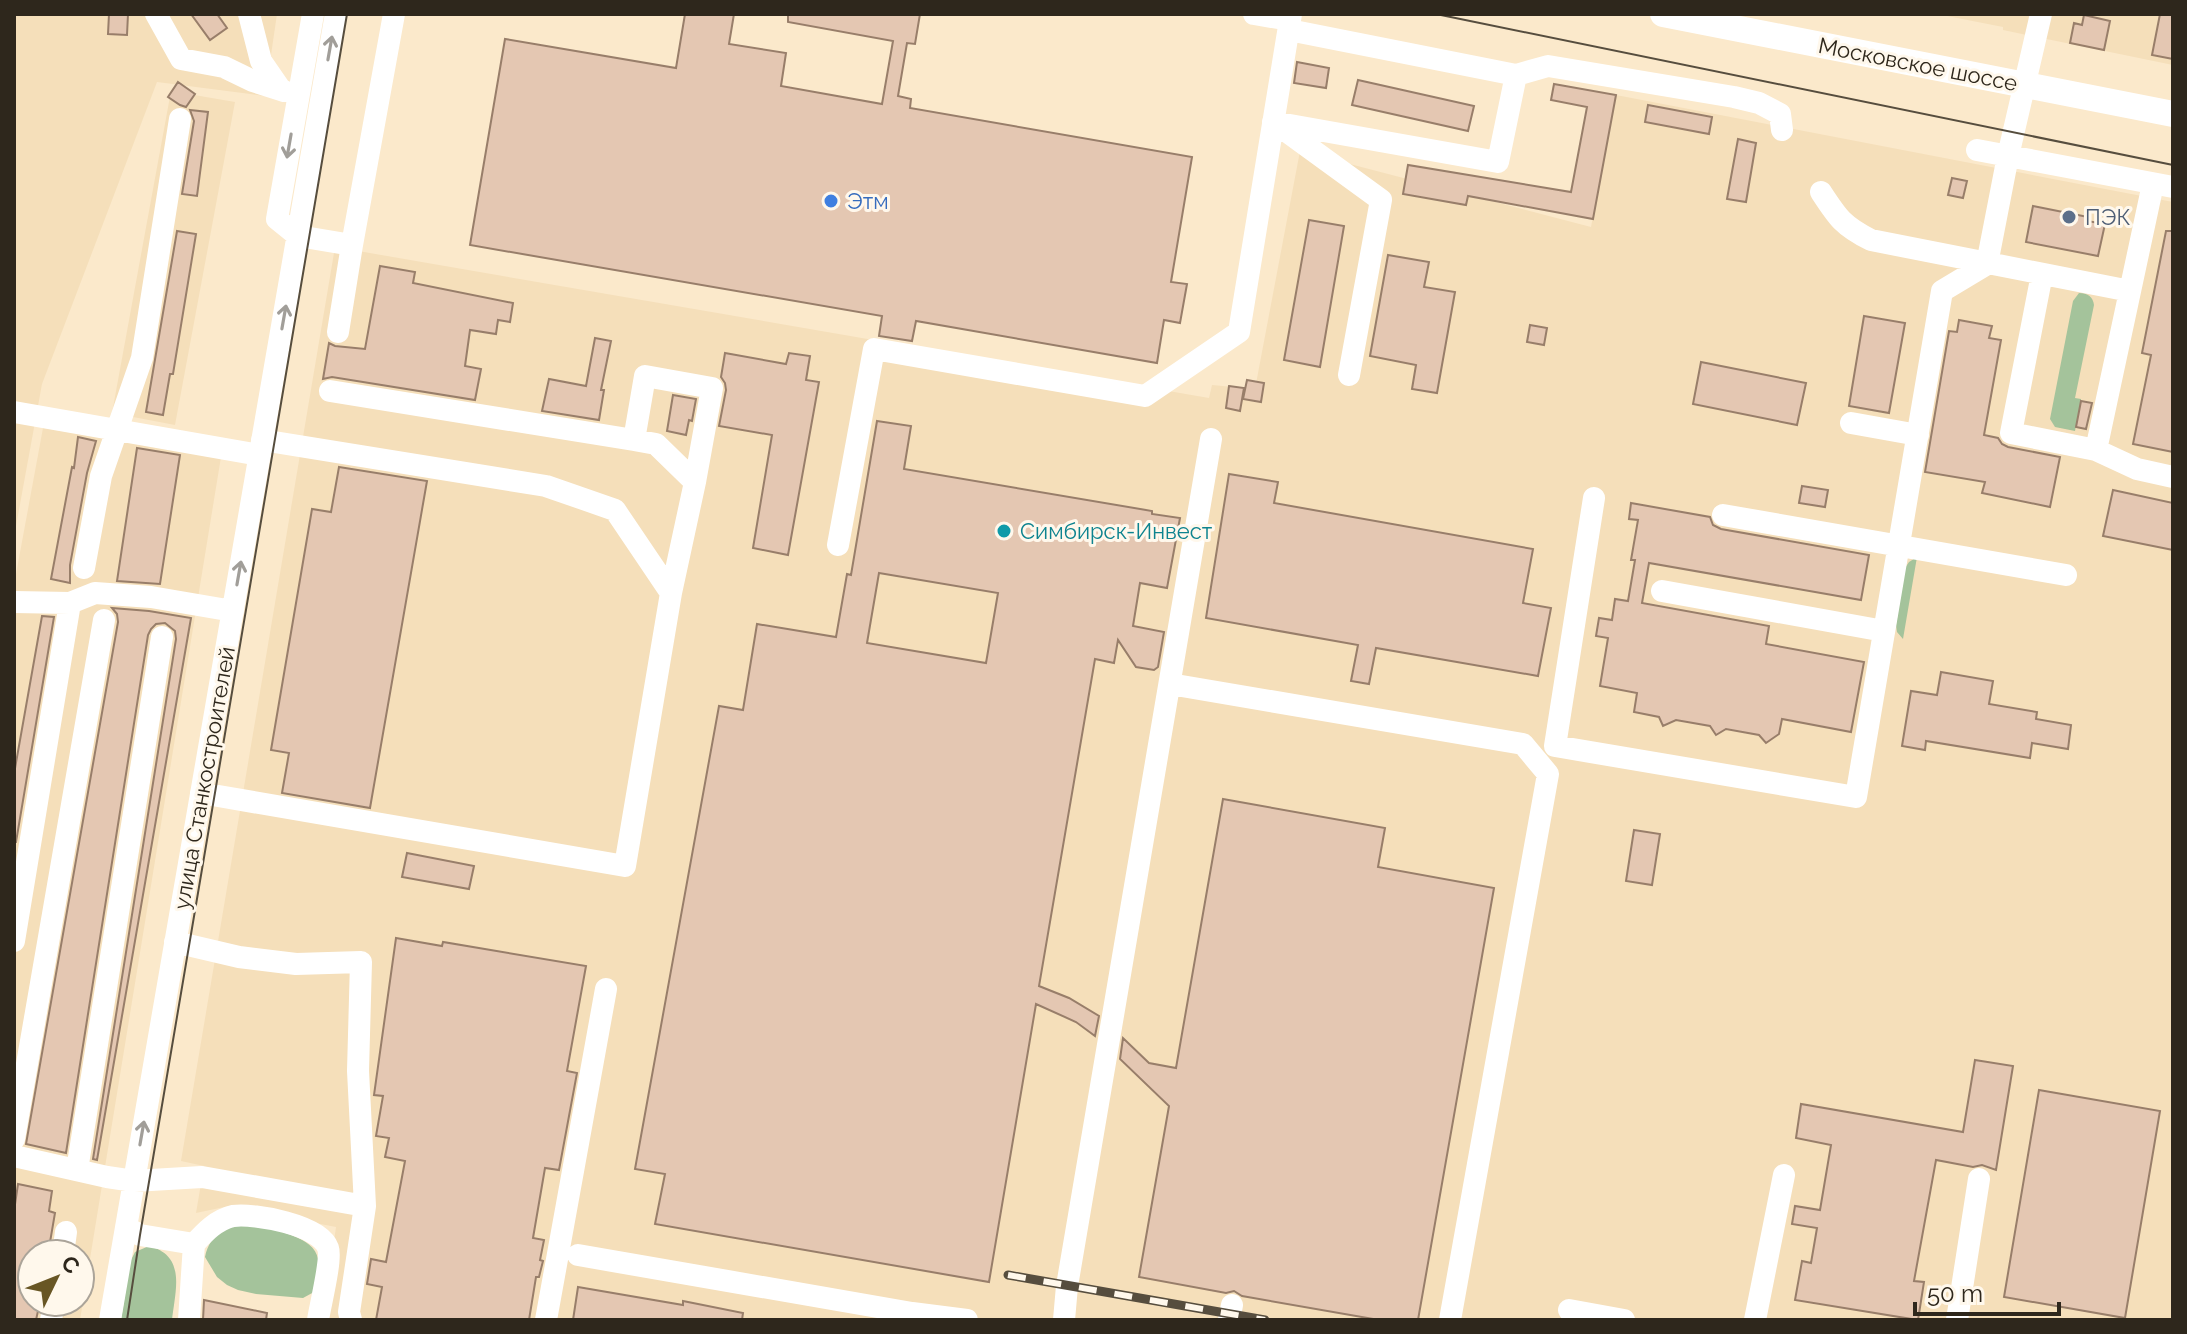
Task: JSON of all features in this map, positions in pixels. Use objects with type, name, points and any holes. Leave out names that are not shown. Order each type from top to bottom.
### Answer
[{"type":"main road","name":"Московское шоссе","points":[[1663,14],[2173,114]]},
{"type":"street","points":[[156,14],[181,59],[224,67],[253,81],[290,92]]},
{"type":"street","points":[[249,14],[261,61],[290,92]]},
{"type":"street","points":[[313,14],[290,92],[277,219],[298,236],[352,245]]},
{"type":"street","name":"улица Станкостроителей","points":[[110,1320],[336,14]]},
{"type":"street","points":[[338,332],[394,14]]},
{"type":"street","points":[[1254,14],[1516,75],[1548,66],[1734,97],[1759,103],[1780,114],[1782,130]]},
{"type":"street","points":[[1594,498],[1555,746],[1856,797],[1942,291],[1987,264],[2041,14]]},
{"type":"street","points":[[838,545],[874,349],[1145,396],[1239,332],[1290,22]]},
{"type":"street","points":[[1273,122],[1498,162],[1516,75]]},
{"type":"street","points":[[84,568],[101,476],[142,358],[180,119]]},
{"type":"street","points":[[1273,122],[1381,200],[1349,375]]},
{"type":"street","points":[[1977,150],[2163,186],[2130,291],[2096,450]]},
{"type":"street","points":[[1821,192],[1849,230],[1871,240],[2130,291]]},
{"type":"street","points":[[2042,274],[2011,433],[2096,450],[2137,469],[2173,477]]},
{"type":"street","points":[[201,793],[625,866],[671,593],[712,388],[645,376],[634,440]]},
{"type":"street","points":[[330,391],[656,444],[695,482]]},
{"type":"street","points":[[14,412],[118,429],[546,486],[615,510],[671,593]]},
{"type":"street","points":[[1851,423],[1918,435]]},
{"type":"street","points":[[1064,1320],[1067,1286],[1211,439]]},
{"type":"street","points":[[1723,515],[2066,575]]},
{"type":"street","points":[[1662,591],[1884,631]]},
{"type":"street","points":[[14,602],[70,603],[95,593],[151,597],[233,611]]},
{"type":"street","points":[[14,941],[70,603]]},
{"type":"street","points":[[14,1139],[102,628],[65,631]]},
{"type":"street","points":[[77,1170],[162,637]]},
{"type":"street","points":[[1170,684],[1523,744],[1548,774],[1450,1320]]},
{"type":"street","points":[[175,942],[239,957],[296,964],[361,962],[358,1071],[365,1206],[349,1312],[351,1320]]},
{"type":"street","points":[[546,1320],[606,989]]},
{"type":"street","points":[[14,1156],[134,1181],[202,1177],[365,1206]]},
{"type":"street","points":[[1755,1320],[1784,1175]]},
{"type":"street","points":[[1957,1320],[1979,1179]]},
{"type":"street","points":[[189,1320],[194,1244],[209,1228],[233,1216],[301,1225],[325,1240],[330,1251],[318,1320]]},
{"type":"street","points":[[126,1227],[140,1235],[194,1244]]},
{"type":"street","points":[[578,1255],[909,1316],[967,1320]]},
{"type":"street","points":[[1569,1310],[1624,1320]]},
{"type":"shaded area","points":[[14,14],[277,14],[265,96],[157,82],[42,384],[14,537]]},
{"type":"shaded area","points":[[1937,14],[2173,14],[2173,65],[2003,30],[2003,27]]},
{"type":"shaded area","points":[[171,91],[235,102],[175,425],[112,413]]},
{"type":"shaded area","points":[[1616,95],[2173,202],[2173,1320],[323,1320],[336,1227],[229,1206],[196,1213],[204,1166],[181,1161],[335,247],[1209,398],[1212,385],[1255,389],[1300,151],[1591,227]]},
{"type":"shaded area","points":[[43,428],[221,457],[93,1238],[16,1238],[16,1318],[80,1320],[14,1320],[14,585]]},
{"type":"green space","points":[[2079,293],[2090,296],[2094,305],[2075,398],[2081,399],[2075,431],[2055,427],[2050,419],[2073,301]]},
{"type":"green space","points":[[1917,557],[1903,639],[1896,625],[1905,568]]},
{"type":"green space","points":[[253,1224],[301,1239],[315,1251],[318,1263],[314,1292],[303,1298],[256,1294],[238,1290],[217,1277],[205,1257],[211,1241],[229,1228]]},
{"type":"green space","points":[[149,1246],[161,1251],[174,1266],[176,1286],[172,1320],[121,1320],[130,1262],[135,1252]]},
{"type":"building","points":[[109,14],[128,14],[127,35],[108,34]]},
{"type":"building","points":[[191,14],[217,14],[227,28],[210,40]]},
{"type":"building","name":"Этм","points":[[685,14],[734,14],[729,44],[786,53],[781,86],[882,104],[893,41],[788,22],[788,14],[920,14],[915,44],[907,43],[898,96],[911,99],[910,108],[1192,157],[1171,282],[1187,284],[1180,323],[1164,320],[1157,363],[916,321],[912,341],[879,336],[882,316],[470,245],[505,39],[676,68]]},
{"type":"building","points":[[2160,14],[2173,14],[2173,59],[2152,55]]},
{"type":"building","points":[[2084,15],[2110,21],[2104,50],[2070,43],[2074,23],[2082,25]]},
{"type":"building","points":[[1297,62],[1329,68],[1326,88],[1294,83]]},
{"type":"building","points":[[1358,80],[1474,106],[1468,131],[1352,105]]},
{"type":"building","points":[[178,82],[195,94],[186,107],[168,97]]},
{"type":"building","points":[[1554,84],[1616,95],[1593,219],[1468,196],[1466,205],[1403,194],[1408,165],[1571,192],[1587,107],[1551,100]]},
{"type":"building","points":[[1648,105],[1712,117],[1709,134],[1645,122]]},
{"type":"building","points":[[190,110],[208,112],[197,196],[182,194],[194,121]]},
{"type":"building","points":[[1738,139],[1756,143],[1746,202],[1727,199]]},
{"type":"building","points":[[1952,178],[1967,181],[1963,198],[1948,195]]},
{"type":"building","points":[[2033,206],[2088,217],[2087,221],[2105,224],[2098,256],[2026,242]]},
{"type":"building","points":[[1309,220],[1344,226],[1320,367],[1284,360]]},
{"type":"building","points":[[177,231],[196,234],[173,374],[170,374],[163,415],[146,412]]},
{"type":"building","points":[[2166,231],[2173,231],[2173,452],[2133,444],[2151,355],[2142,353]]},
{"type":"building","points":[[1388,255],[1429,262],[1424,287],[1455,292],[1437,393],[1412,389],[1416,365],[1370,356]]},
{"type":"building","points":[[380,266],[415,272],[413,283],[513,303],[510,322],[498,320],[496,334],[470,330],[465,366],[481,369],[475,400],[332,377],[323,379],[329,343],[365,349]]},
{"type":"building","points":[[1864,316],[1905,323],[1889,413],[1849,406]]},
{"type":"building","points":[[1959,320],[1992,326],[1989,338],[2001,340],[1984,435],[1998,438],[2008,447],[2060,457],[2050,507],[1982,493],[1985,482],[1925,472],[1949,331],[1957,332]]},
{"type":"building","points":[[1530,325],[1547,328],[1544,345],[1527,342]]},
{"type":"building","points":[[595,338],[611,341],[601,390],[604,390],[599,420],[542,411],[549,379],[586,386]]},
{"type":"building","points":[[725,353],[786,364],[789,353],[810,356],[806,380],[819,382],[788,555],[753,548],[772,435],[719,426],[726,390],[721,377]]},
{"type":"building","points":[[1701,362],[1806,383],[1797,425],[1693,404]]},
{"type":"building","points":[[1247,380],[1264,383],[1261,402],[1243,399]]},
{"type":"building","points":[[1229,386],[1244,388],[1240,411],[1226,408]]},
{"type":"building","points":[[673,395],[696,399],[686,435],[667,431]]},
{"type":"building","points":[[2081,401],[2092,403],[2086,429],[2076,427]]},
{"type":"building","points":[[877,421],[911,426],[904,469],[1180,518],[1167,588],[1140,583],[1133,626],[1164,632],[1158,667],[1154,670],[1136,667],[1118,640],[1114,663],[1095,659],[1039,986],[1069,998],[1099,1016],[1095,1036],[1076,1022],[1036,1004],[989,1282],[655,1224],[665,1174],[635,1169],[719,706],[743,710],[757,624],[836,637],[847,574],[851,575]],"holes":[[[879,573],[998,593],[986,663],[867,643]]]},
{"type":"building","points":[[78,437],[96,441],[70,565],[70,583],[51,579]]},
{"type":"building","points":[[137,448],[180,455],[160,584],[117,581]]},
{"type":"building","points":[[339,467],[427,481],[370,808],[282,793],[289,753],[271,750],[312,509],[331,512]]},
{"type":"building","points":[[1229,474],[1278,482],[1274,503],[1533,549],[1523,603],[1551,608],[1538,676],[1376,648],[1369,684],[1351,681],[1358,645],[1206,618]]},
{"type":"building","points":[[1802,486],[1828,490],[1825,507],[1799,503]]},
{"type":"building","points":[[2113,490],[2173,503],[2173,550],[2103,536]]},
{"type":"building","points":[[1631,503],[1710,517],[1713,525],[1721,529],[1869,555],[1861,600],[1649,563],[1642,603],[1769,626],[1766,644],[1864,662],[1851,732],[1782,719],[1779,734],[1766,743],[1759,735],[1726,729],[1716,735],[1710,726],[1676,720],[1663,726],[1659,717],[1634,712],[1637,693],[1600,686],[1608,638],[1596,636],[1599,618],[1612,620],[1615,599],[1628,601],[1635,560],[1631,560],[1638,520],[1629,519]]},
{"type":"building","points":[[112,608],[191,618],[97,1160],[93,1159],[176,639],[175,631],[165,623],[156,624],[148,635],[66,1153],[26,1144],[118,622]]},
{"type":"building","points":[[42,616],[54,617],[14,842],[14,774]]},
{"type":"building","points":[[1941,672],[1993,681],[1989,704],[2037,712],[2036,719],[2071,725],[2068,749],[2032,743],[2030,758],[1926,741],[1925,750],[1902,746],[1911,691],[1937,695]]},
{"type":"building","points":[[1223,799],[1385,828],[1378,867],[1494,888],[1418,1320],[1379,1320],[1242,1296],[1234,1291],[1226,1293],[1139,1277],[1169,1106],[1120,1059],[1123,1038],[1149,1063],[1176,1068]]},
{"type":"building","points":[[1634,830],[1660,834],[1652,885],[1626,881]]},
{"type":"building","points":[[407,853],[474,866],[469,889],[402,877]]},
{"type":"building","points":[[396,938],[442,946],[443,942],[586,966],[567,1071],[577,1073],[559,1170],[545,1168],[533,1238],[544,1240],[540,1260],[543,1261],[539,1277],[536,1277],[529,1320],[376,1320],[382,1287],[367,1284],[371,1259],[386,1262],[405,1161],[385,1157],[389,1138],[376,1136],[383,1096],[374,1095]]},
{"type":"building","points":[[1975,1060],[2013,1066],[1996,1170],[1982,1165],[1973,1167],[1936,1160],[1914,1281],[1924,1282],[1918,1320],[1795,1300],[1802,1261],[1811,1263],[1817,1228],[1792,1224],[1795,1206],[1820,1210],[1831,1145],[1796,1138],[1801,1104],[1963,1132]]},
{"type":"building","points":[[2039,1090],[2160,1111],[2125,1318],[2004,1297]]},
{"type":"building","points":[[18,1184],[52,1191],[49,1211],[55,1213],[51,1238],[16,1238],[16,1318],[36,1320],[14,1320],[14,1211]]},
{"type":"building","points":[[578,1287],[683,1305],[683,1301],[743,1313],[742,1320],[573,1320]]},
{"type":"building","points":[[204,1300],[267,1313],[266,1320],[203,1320]]},
{"type":"tram line","points":[[127,1320],[347,14]]},
{"type":"tram line","points":[[1436,14],[2173,165]]},
{"type":"railway","points":[[1008,1275],[1265,1320]]},
{"type":"place","name":"Этм","points":[[831,201]]},
{"type":"place","name":"ПЭК","points":[[2069,217]]},
{"type":"place","name":"Симбирск-Инвест","points":[[1004,531]]}]
